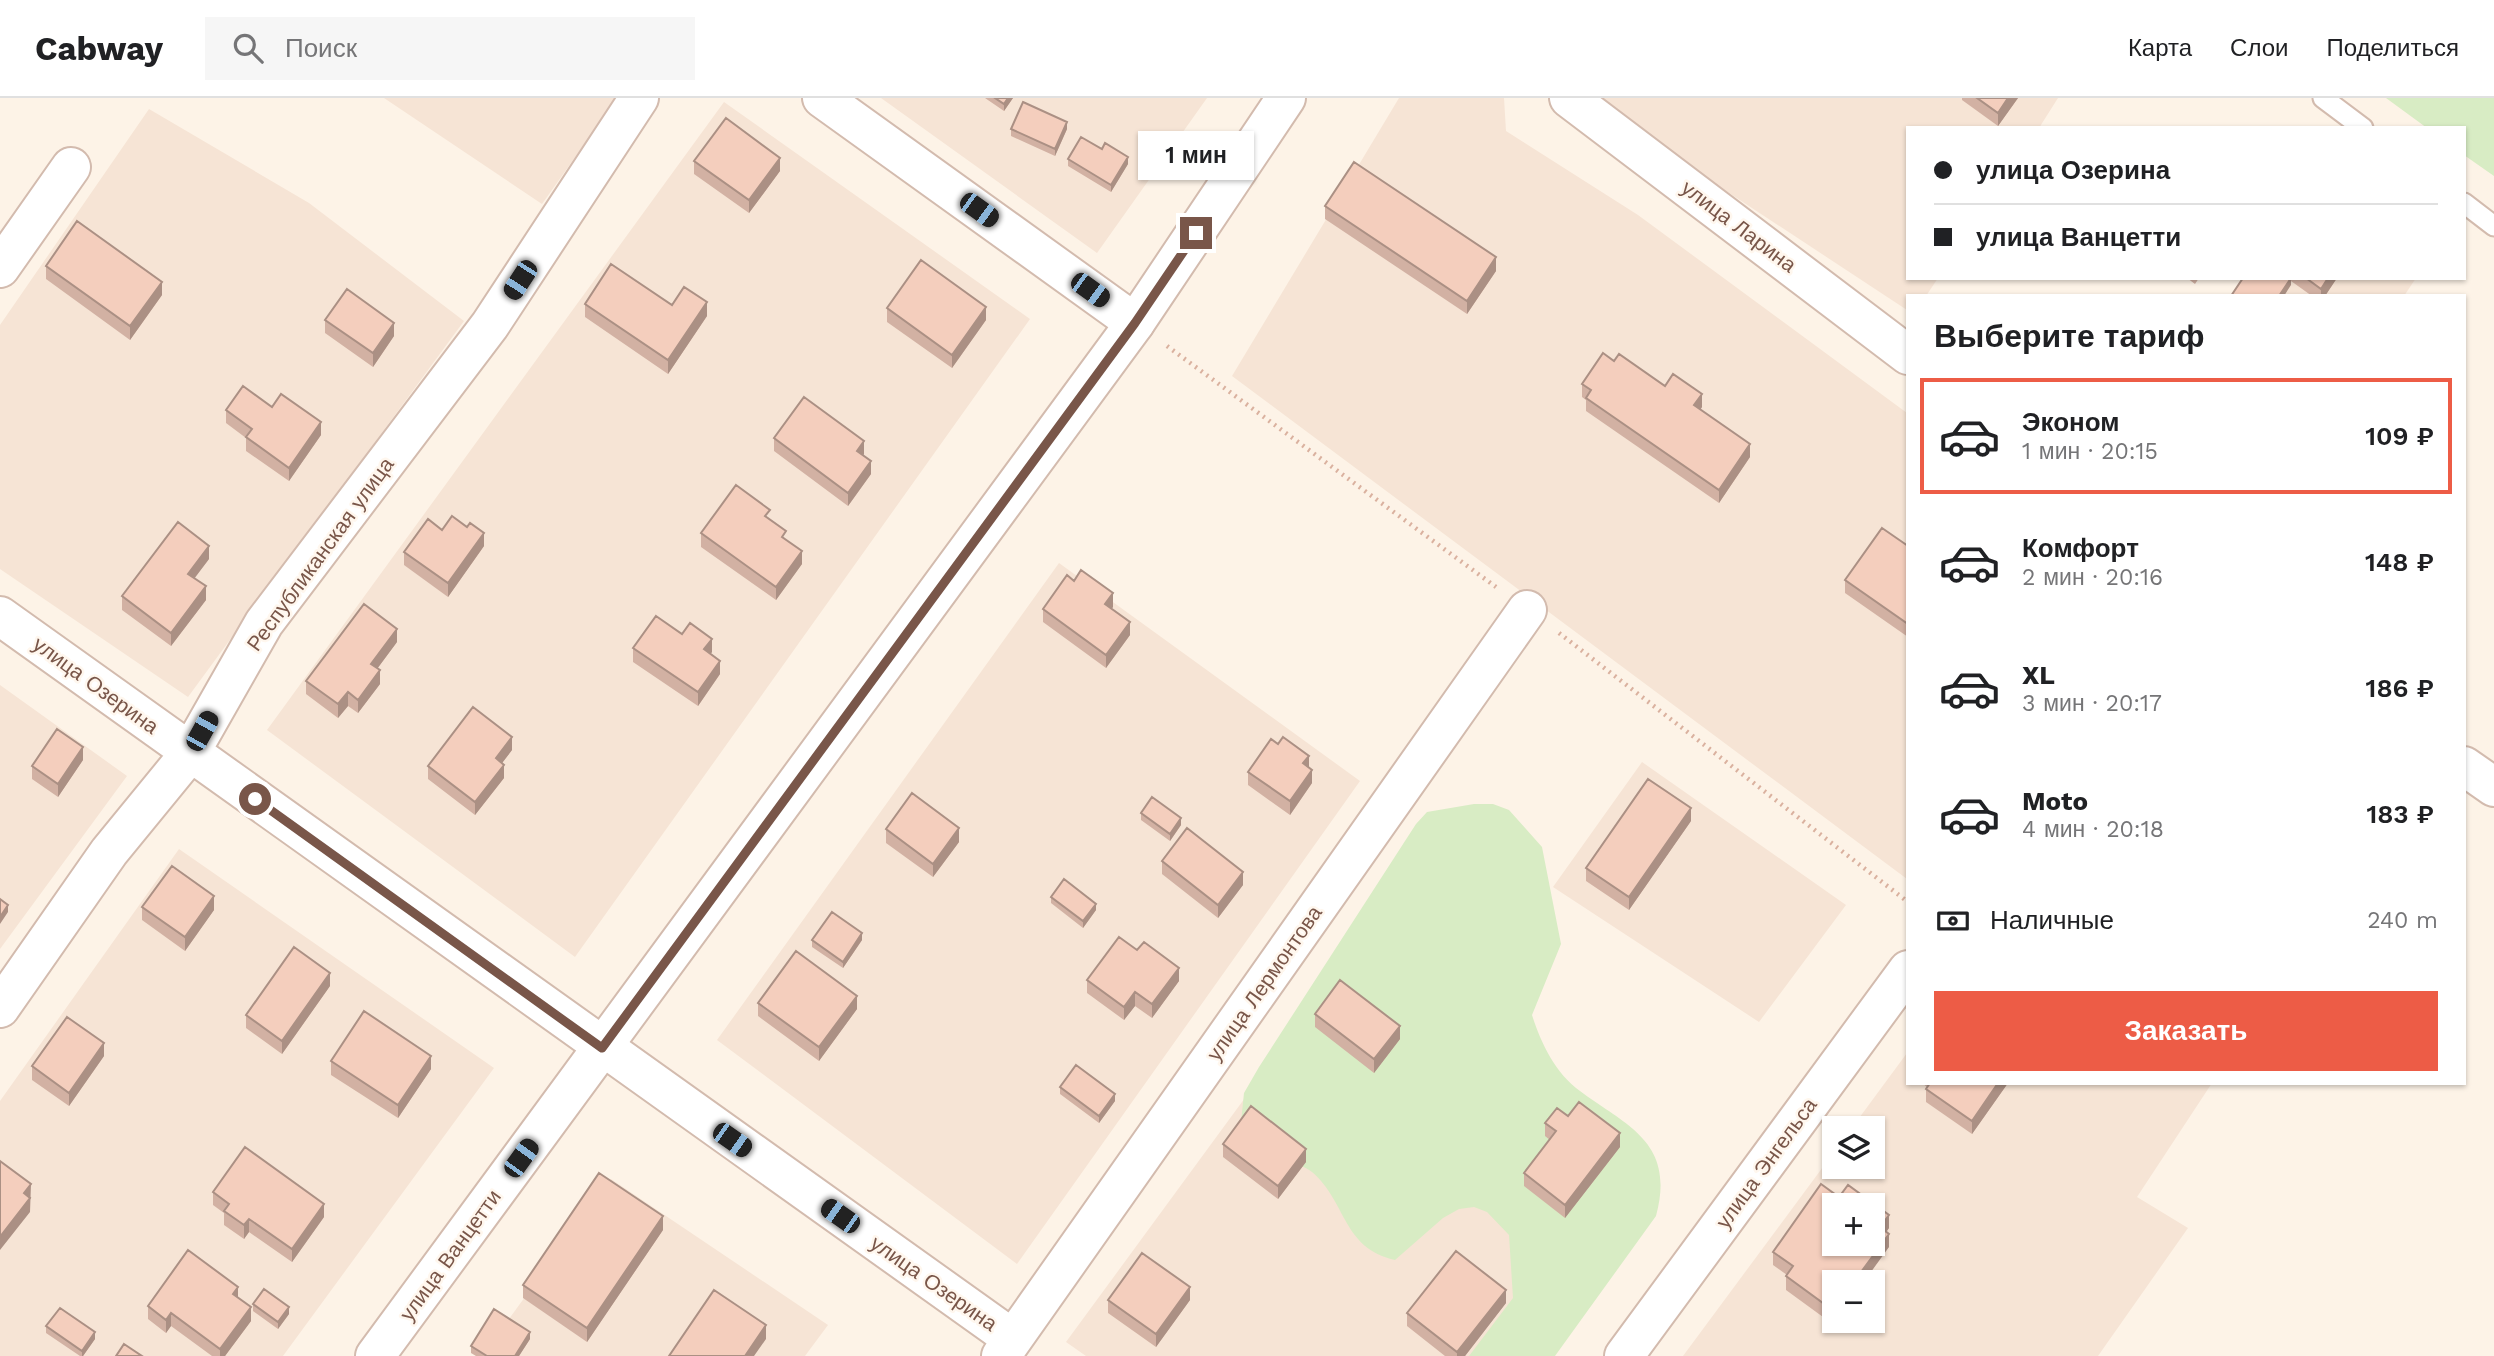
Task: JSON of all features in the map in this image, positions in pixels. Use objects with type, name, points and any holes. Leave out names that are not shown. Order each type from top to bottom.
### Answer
[{"type":"street","name":"Республиканская улица","points":[[0,1008],[109,852],[190,752],[264,622],[490,325],[639,98]]},
{"type":"street","points":[[822,98],[1135,323]]},
{"type":"street","name":"улица Ванцетти","points":[[375,1356],[1135,323],[1286,98]]},
{"type":"street","name":"улица Ларина","points":[[1569,98],[1906,353]]},
{"type":"street","points":[[0,268],[71,167]]},
{"type":"street","name":"улица Лермонтова","points":[[1007,1348],[1527,610]]},
{"type":"street","name":"улица Озерина","points":[[0,616],[602,1048],[1007,1348]]},
{"type":"street","points":[[2466,767],[2494,787]]},
{"type":"street","name":"улица Энгельса","points":[[1624,1356],[1906,973]]},
{"type":"lane","points":[[2323,98],[2360,126]]},
{"type":"lane","points":[[2466,205],[2494,226]]},
{"type":"shaded area","points":[[384,98],[617,98],[542,204]]},
{"type":"shaded area","points":[[881,98],[1207,98],[1097,253]]},
{"type":"shaded area","points":[[1399,98],[1504,98],[1506,131],[1638,215],[1906,412],[1906,878],[1232,376]]},
{"type":"shaded area","points":[[1585,98],[2058,98],[2040,126],[1906,126],[1906,280],[1937,280],[1927,294],[1906,294],[1906,309]]},
{"type":"shaded area","points":[[724,102],[1030,319],[575,957],[267,730]]},
{"type":"shaded area","points":[[149,109],[309,203],[464,321],[188,697],[0,569],[0,325]]},
{"type":"shaded area","points":[[2258,280],[2415,280],[2405,294],[2248,294]]},
{"type":"shaded area","points":[[1059,563],[1360,781],[1017,1264],[717,1040]]},
{"type":"shaded area","points":[[0,685],[127,776],[0,949]]},
{"type":"shaded area","points":[[1642,762],[1846,905],[1759,1022],[1553,887]]},
{"type":"shaded area","points":[[179,849],[494,1068],[283,1356],[0,1356],[0,1101]]},
{"type":"shaded area","points":[[1349,956],[1638,1149],[1488,1356],[1086,1356],[1066,1342]]},
{"type":"shaded area","points":[[1906,1054],[1906,1085],[2211,1085],[2137,1197],[2188,1228],[2098,1356],[1683,1356],[1822,1168],[1822,1179],[1885,1179],[1885,1116],[1861,1116]]},
{"type":"shaded area","points":[[611,1179],[828,1325],[805,1356],[482,1356]]},
{"type":"green space","points":[[2386,98],[2494,98],[2494,176],[2466,156],[2466,126],[2424,126]]},
{"type":"green space","points":[[1474,804],[1493,804],[1509,810],[1542,847],[1561,944],[1532,1015],[1545,1047],[1571,1084],[1630,1126],[1643,1139],[1653,1153],[1659,1170],[1660,1191],[1656,1216],[1555,1356],[1469,1356],[1513,1298],[1509,1235],[1487,1212],[1474,1207],[1459,1209],[1443,1218],[1395,1260],[1378,1254],[1355,1235],[1332,1197],[1312,1172],[1282,1157],[1241,1122],[1244,1093],[1259,1067],[1416,824],[1427,812]]},
{"type":"building","points":[[995,98],[1008,98],[1004,104]]},
{"type":"building","points":[[1977,98],[2008,98],[1998,113]]},
{"type":"building","points":[[1023,102],[1067,122],[1055,149],[1011,129]]},
{"type":"building","points":[[726,118],[780,158],[749,200],[694,161]]},
{"type":"building","points":[[1081,137],[1102,149],[1105,143],[1128,157],[1111,185],[1068,159]]},
{"type":"building","points":[[1354,162],[1496,257],[1467,301],[1325,206]]},
{"type":"building","points":[[77,221],[162,282],[130,326],[46,266]]},
{"type":"building","points":[[921,260],[986,307],[952,355],[887,308]]},
{"type":"building","points":[[611,264],[672,305],[684,287],[707,302],[668,360],[585,304]]},
{"type":"building","points":[[2242,280],[2290,280],[2280,294],[2232,294]]},
{"type":"building","points":[[2309,280],[2327,280],[2321,289]]},
{"type":"building","points":[[347,289],[394,323],[373,353],[325,320]]},
{"type":"building","points":[[1603,353],[1614,361],[1619,354],[1665,386],[1673,374],[1702,394],[1694,405],[1750,444],[1719,490],[1586,398],[1591,390],[1582,384]]},
{"type":"building","points":[[243,386],[272,407],[281,394],[321,422],[289,468],[246,437],[252,429],[226,410]]},
{"type":"building","points":[[804,397],[864,441],[857,451],[871,461],[848,493],[774,438]]},
{"type":"building","points":[[736,485],[770,510],[765,516],[786,531],[782,537],[802,551],[776,587],[701,533]]},
{"type":"building","points":[[452,516],[467,527],[470,523],[484,533],[448,583],[404,552],[428,519],[442,530]]},
{"type":"building","points":[[178,522],[209,546],[188,574],[206,586],[171,633],[122,596]]},
{"type":"building","points":[[1882,528],[1906,545],[1906,623],[1845,580]]},
{"type":"building","points":[[1081,570],[1113,593],[1105,604],[1130,622],[1106,655],[1043,609],[1067,575],[1074,581]]},
{"type":"building","points":[[364,604],[397,629],[371,664],[380,670],[358,700],[348,692],[338,704],[306,681]]},
{"type":"building","points":[[656,616],[682,634],[690,623],[712,639],[704,649],[720,661],[698,692],[633,648]]},
{"type":"building","points":[[473,707],[512,737],[496,758],[504,765],[475,802],[428,766]]},
{"type":"building","points":[[57,729],[83,747],[58,784],[32,766]]},
{"type":"building","points":[[1283,737],[1309,756],[1303,763],[1312,770],[1290,801],[1248,772],[1271,739],[1278,744]]},
{"type":"building","points":[[1648,779],[1691,808],[1629,897],[1586,868]]},
{"type":"building","points":[[912,793],[959,828],[933,864],[886,829]]},
{"type":"building","points":[[1152,797],[1181,818],[1170,834],[1141,813]]},
{"type":"building","points":[[1187,828],[1243,872],[1218,905],[1162,861]]},
{"type":"building","points":[[172,866],[214,896],[185,937],[142,907]]},
{"type":"building","points":[[1064,879],[1096,904],[1083,921],[1051,897]]},
{"type":"building","points":[[0,899],[8,905],[0,917]]},
{"type":"building","points":[[832,912],[862,933],[843,962],[812,940]]},
{"type":"building","points":[[1119,937],[1137,950],[1144,942],[1179,968],[1152,1004],[1135,992],[1124,1007],[1087,980]]},
{"type":"building","points":[[294,947],[330,973],[282,1041],[246,1015]]},
{"type":"building","points":[[796,951],[857,996],[819,1047],[758,1003]]},
{"type":"building","points":[[1340,980],[1400,1026],[1374,1059],[1315,1014]]},
{"type":"building","points":[[364,1011],[431,1056],[398,1105],[331,1061]]},
{"type":"building","points":[[67,1017],[104,1043],[69,1093],[32,1066]]},
{"type":"building","points":[[1076,1065],[1115,1094],[1099,1116],[1060,1087]]},
{"type":"building","points":[[1929,1085],[1997,1085],[1972,1121],[1926,1089]]},
{"type":"building","points":[[1579,1102],[1620,1133],[1565,1205],[1524,1173],[1556,1131],[1545,1123],[1557,1108],[1568,1116]]},
{"type":"building","points":[[1251,1106],[1306,1149],[1278,1186],[1223,1144]]},
{"type":"building","points":[[245,1147],[324,1204],[292,1249],[249,1219],[244,1225],[224,1211],[229,1204],[213,1192]]},
{"type":"building","points":[[0,1161],[31,1184],[24,1193],[30,1198],[0,1237]]},
{"type":"building","points":[[599,1173],[663,1216],[587,1328],[523,1285]]},
{"type":"building","points":[[1821,1184],[1833,1193],[1822,1193],[1822,1256],[1873,1256],[1863,1270],[1822,1270],[1822,1302],[1786,1276],[1793,1266],[1773,1252]]},
{"type":"building","points":[[1848,1185],[1859,1193],[1842,1193]]},
{"type":"building","points":[[188,1250],[238,1287],[233,1294],[251,1307],[220,1349],[171,1313],[166,1320],[148,1306]]},
{"type":"building","points":[[1456,1251],[1506,1290],[1457,1352],[1407,1313]]},
{"type":"building","points":[[1142,1253],[1190,1287],[1156,1334],[1108,1300]]},
{"type":"building","points":[[264,1289],[289,1307],[278,1322],[253,1304]]},
{"type":"building","points":[[714,1290],[766,1325],[745,1356],[669,1356]]},
{"type":"building","points":[[60,1308],[95,1332],[82,1351],[46,1326]]},
{"type":"building","points":[[494,1309],[530,1332],[515,1356],[487,1356],[471,1346]]},
{"type":"building","points":[[124,1344],[142,1356],[116,1356]]},
{"type":"route","points":[[255,799],[602,1048],[1135,323],[1196,233]]}]
